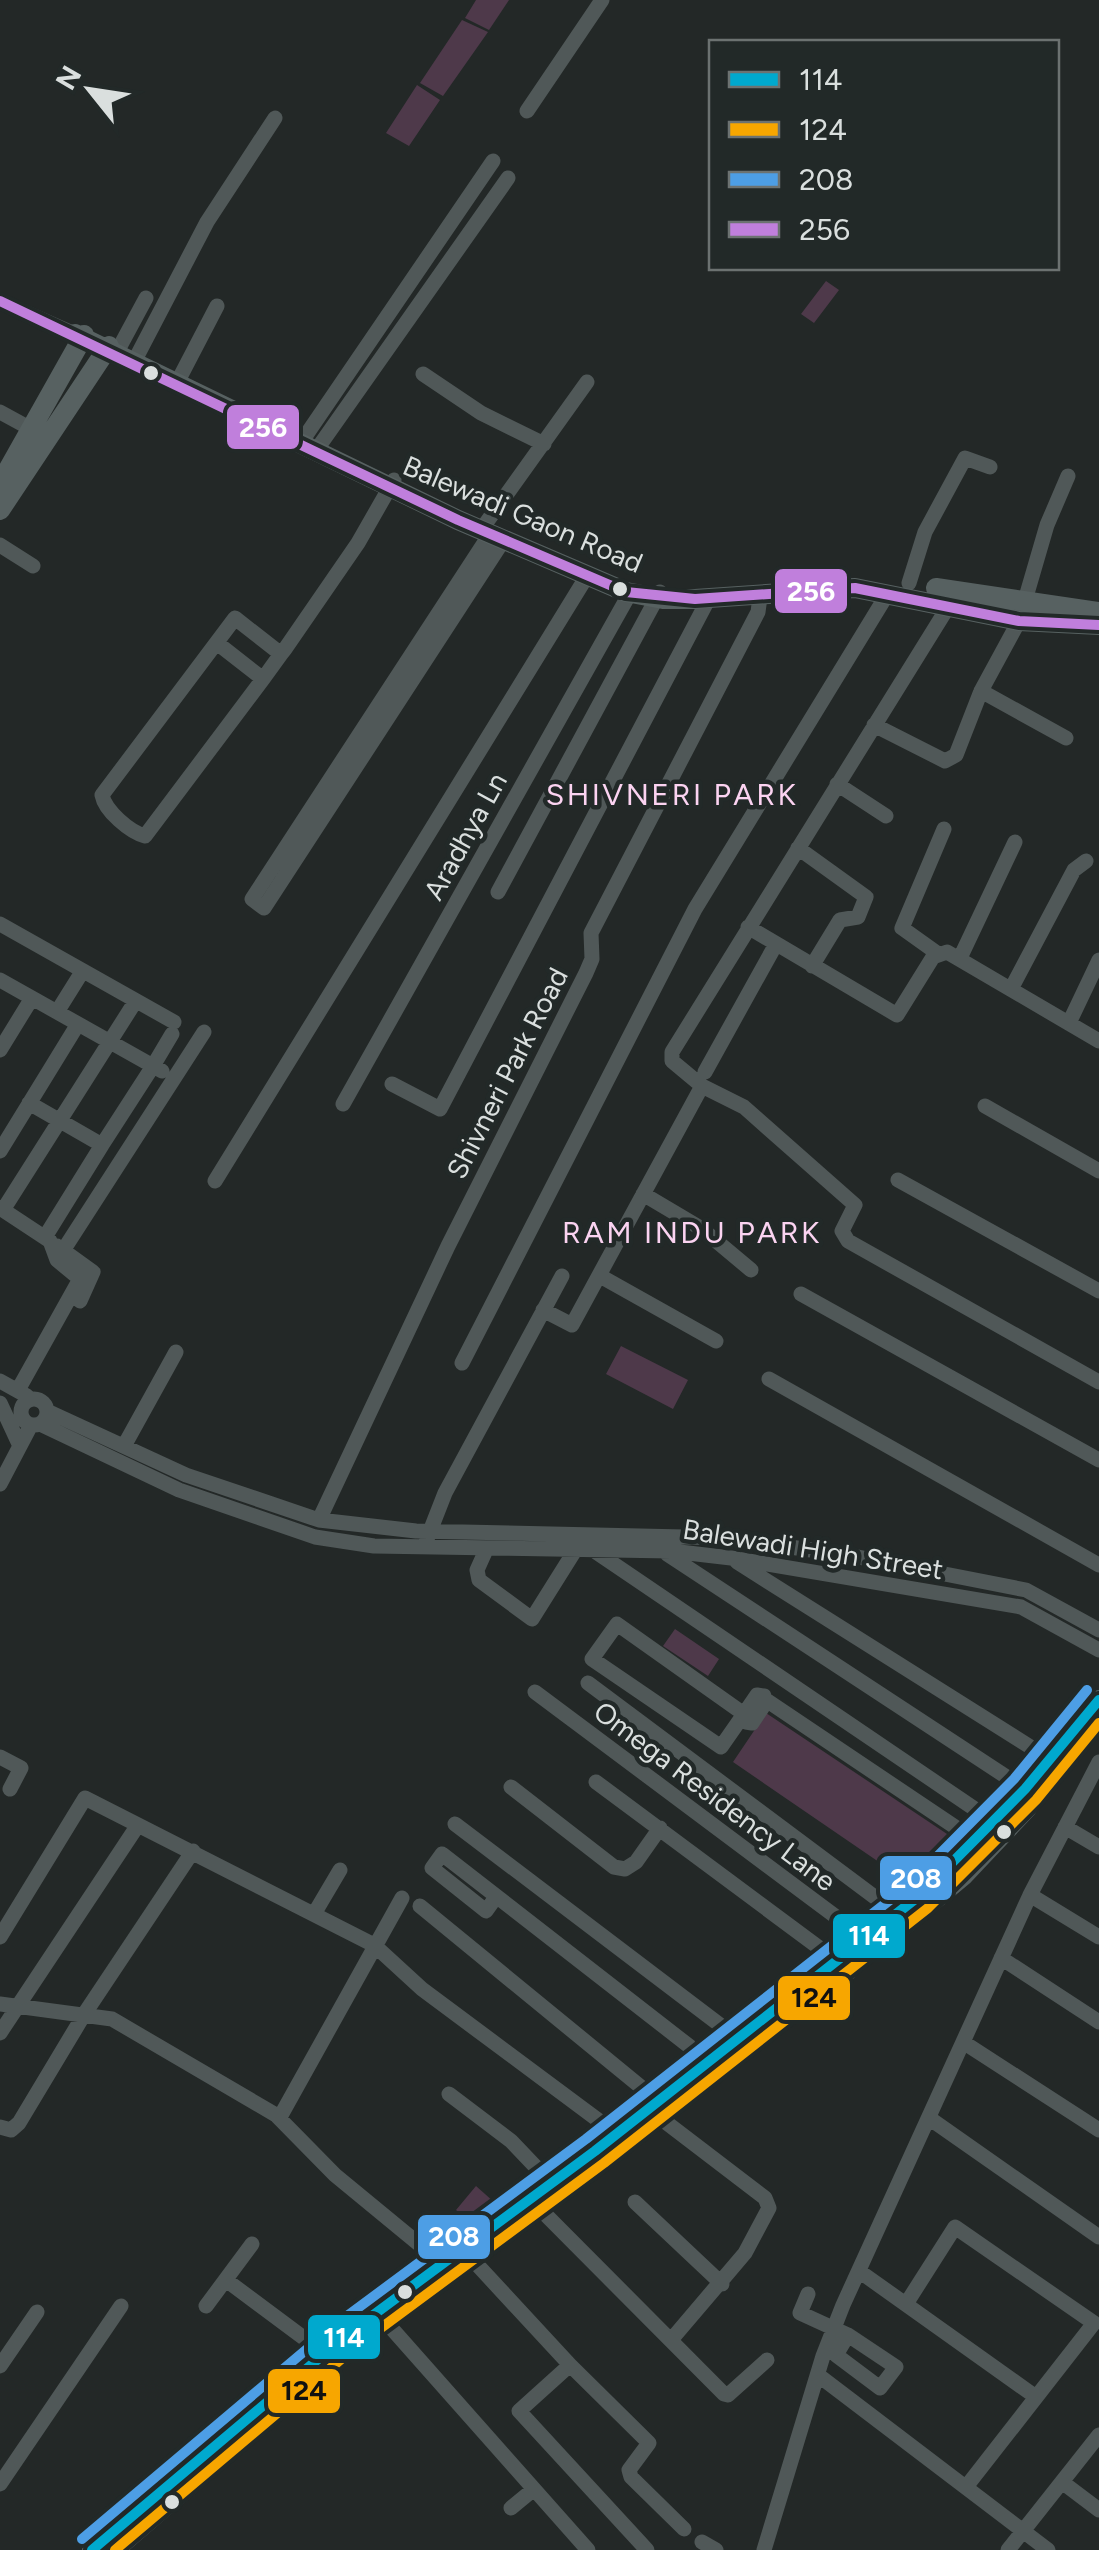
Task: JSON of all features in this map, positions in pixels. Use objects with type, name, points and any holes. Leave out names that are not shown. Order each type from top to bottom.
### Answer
[{"type":"main road","name":"Balewadi Gaon Road","points":[[81,337],[179,379],[310,445]]},
{"type":"main road","points":[[0,510],[69,386],[81,337]]},
{"type":"main road","name":"Balewadi Gaon Road","points":[[117,351],[392,484],[489,540],[630,593],[760,597],[855,588],[953,598],[1099,625]]},
{"type":"main road","points":[[2,476],[69,386],[117,351]]},
{"type":"main road","name":"Balewadi Gaon Road","points":[[489,540],[660,594],[856,575],[909,583],[953,598]]},
{"type":"main road","name":"Balewadi Gaon Road","points":[[1021,611],[1099,612]]},
{"type":"main road","points":[[114,2550],[442,2271],[551,2183],[658,2109],[733,2040],[894,1916],[1026,1790],[1099,1700]]},
{"type":"main road","points":[[92,2550],[324,2353],[442,2271],[471,2258],[540,2208],[658,2109],[964,1875],[1097,1728]]},
{"type":"street","points":[[526,111],[602,0]]},
{"type":"street","points":[[117,351],[275,118]]},
{"type":"street","points":[[310,445],[492,161]]},
{"type":"street","points":[[310,445],[508,178]]},
{"type":"street","points":[[117,351],[146,298]]},
{"type":"street","name":"Balewadi Gaon Road","points":[[0,302],[81,337]]},
{"type":"street","points":[[179,379],[217,306]]},
{"type":"street","points":[[423,374],[481,413],[544,444]]},
{"type":"street","points":[[489,540],[252,899],[260,907],[264,908],[489,540],[544,444],[587,382]]},
{"type":"street","points":[[0,412],[33,430]]},
{"type":"street","points":[[909,583],[925,532],[965,458],[990,467]]},
{"type":"street","points":[[874,725],[950,761],[956,755],[981,691],[1021,611],[1047,525],[1068,476]]},
{"type":"street","points":[[281,654],[236,618],[102,795],[104,804],[134,832],[145,836],[281,654],[392,484]]},
{"type":"street","points":[[0,545],[33,566]]},
{"type":"street","points":[[215,1181],[587,576]]},
{"type":"street","name":"Aradhya Ln","points":[[343,1104],[630,593]]},
{"type":"street","points":[[462,1363],[695,909],[888,593]]},
{"type":"street","points":[[498,892],[660,594]]},
{"type":"street","name":"Shivneri Park Road","points":[[319,1520],[448,1246],[586,974],[592,959],[591,933],[758,612],[760,597]]},
{"type":"street","points":[[392,1084],[440,1109],[709,598]]},
{"type":"street","points":[[953,598],[672,1052],[676,1066],[744,1107],[855,1205],[842,1231],[848,1241],[1099,1382]]},
{"type":"street","points":[[217,643],[263,679]]},
{"type":"street","points":[[981,691],[1066,738]]},
{"type":"street","points":[[837,784],[886,816]]},
{"type":"street","points":[[944,829],[902,928],[938,953],[960,958],[1099,1040]]},
{"type":"street","points":[[960,958],[1014,842]]},
{"type":"street","points":[[798,848],[866,897],[858,917],[840,920],[812,966]]},
{"type":"street","points":[[1011,989],[1074,870],[1086,862]]},
{"type":"street","points":[[0,924],[173,1028],[102,1145],[55,1248]]},
{"type":"street","points":[[748,927],[897,1015],[938,953]]},
{"type":"street","points":[[544,1310],[572,1324],[776,944]]},
{"type":"street","points":[[1068,1023],[1099,960]]},
{"type":"street","points":[[57,1012],[82,972]]},
{"type":"street","points":[[0,980],[174,1078]]},
{"type":"street","points":[[0,1050],[32,998]]},
{"type":"street","points":[[0,1484],[35,1419],[21,1406],[25,1395],[86,1275],[2,1209],[135,1002]]},
{"type":"street","points":[[0,1150],[78,1024]]},
{"type":"street","points":[[55,1248],[204,1032]]},
{"type":"street","points":[[29,1103],[102,1145]]},
{"type":"street","points":[[985,1106],[1099,1171]]},
{"type":"street","points":[[898,1180],[1099,1291]]},
{"type":"street","points":[[642,1194],[702,1230],[751,1270]]},
{"type":"street","points":[[424,1548],[429,1531],[562,1276]]},
{"type":"street","points":[[600,1276],[716,1341]]},
{"type":"street","points":[[801,1294],[1099,1460]]},
{"type":"street","points":[[124,1446],[176,1352]]},
{"type":"street","points":[[769,1379],[1099,1565]]},
{"type":"street","points":[[0,1381],[25,1395]]},
{"type":"street","points":[[0,1403],[20,1446]]},
{"type":"street","name":"Balewadi High Street","points":[[0,1403],[180,1490],[295,1532],[387,1538],[429,1531],[672,1535],[840,1554],[1026,1590],[1099,1630]]},
{"type":"street","name":"Balewadi High Street","points":[[35,1419],[124,1446],[186,1475],[319,1520],[424,1548],[664,1552],[732,1558],[1021,1606],[1099,1650]]},
{"type":"street","points":[[20,1446],[48,1436],[74,1441]]},
{"type":"street","points":[[486,1550],[477,1570],[479,1580],[532,1619],[574,1552]]},
{"type":"street","points":[[596,1552],[994,1822]]},
{"type":"street","points":[[664,1552],[1026,1790]]},
{"type":"street","points":[[732,1558],[1051,1760]]},
{"type":"street","points":[[744,1714],[616,1624],[592,1659],[721,1747],[744,1714],[757,1695],[976,1841]]},
{"type":"street","points":[[588,1683],[880,1901],[894,1916]]},
{"type":"street","name":"Omega Residency Lane","points":[[541,1697],[851,1928],[863,1942]]},
{"type":"street","points":[[0,1758],[21,1768],[10,1789]]},
{"type":"street","points":[[764,2550],[818,2375],[841,2332],[859,2271],[1030,1894],[1099,1762]]},
{"type":"street","points":[[596,1782],[838,1961]]},
{"type":"street","points":[[511,1787],[614,1868],[625,1869],[636,1862],[660,1828]]},
{"type":"street","points":[[0,1937],[85,1798],[374,1945],[422,1989],[598,2120],[613,2137]]},
{"type":"street","points":[[455,1824],[720,2025],[733,2040]]},
{"type":"street","points":[[0,2032],[138,1825]]},
{"type":"street","points":[[1065,1827],[1099,1847]]},
{"type":"street","points":[[0,2127],[10,2130],[19,2124],[85,2013],[193,1851]]},
{"type":"street","points":[[314,1914],[340,1870]]},
{"type":"street","points":[[1030,1894],[1099,1937]]},
{"type":"street","points":[[496,1897],[690,2046],[704,2064]]},
{"type":"street","points":[[280,2117],[402,1898]]},
{"type":"street","points":[[420,1906],[765,2198],[770,2208],[722,2284],[670,2340]]},
{"type":"street","points":[[1001,1958],[1099,2022]]},
{"type":"street","points":[[0,2004],[85,2013],[117,2022],[280,2117],[335,2175],[442,2271]]},
{"type":"street","points":[[963,2042],[1099,2130]]},
{"type":"street","points":[[449,2094],[510,2141],[551,2183]]},
{"type":"street","points":[[929,2118],[1099,2236]]},
{"type":"street","points":[[634,2202],[722,2284]]},
{"type":"street","points":[[540,2208],[728,2395],[768,2360]]},
{"type":"street","points":[[906,2304],[955,2227],[1094,2323],[966,2487]]},
{"type":"street","points":[[206,2306],[252,2244]]},
{"type":"street","points":[[471,2258],[570,2365],[649,2442],[630,2470],[631,2477],[684,2529]]},
{"type":"street","points":[[859,2271],[1036,2397]]},
{"type":"street","points":[[226,2280],[324,2353]]},
{"type":"street","points":[[808,2294],[796,2319],[841,2332]]},
{"type":"street","points":[[0,2484],[120,2306]]},
{"type":"street","points":[[0,2366],[36,2312]]},
{"type":"street","points":[[386,2322],[588,2550]]},
{"type":"street","points":[[570,2365],[519,2412],[647,2550]]},
{"type":"street","points":[[818,2375],[1048,2550]]},
{"type":"street","points":[[1008,2550],[1099,2434]]},
{"type":"street","points":[[1062,2482],[1099,2510]]},
{"type":"street","points":[[510,2508],[534,2489]]},
{"type":"shaded area","points":[[476,0],[509,0],[489,30],[465,18]]},
{"type":"shaded area","points":[[462,20],[488,32],[443,96],[420,83]]},
{"type":"shaded area","points":[[417,85],[440,100],[409,146],[386,133]]},
{"type":"shaded area","points":[[826,281],[839,290],[814,323],[801,314]]},
{"type":"shaded area","points":[[621,1346],[688,1380],[673,1409],[606,1374]]},
{"type":"shaded area","points":[[675,1629],[719,1659],[708,1676],[663,1646]]},
{"type":"shaded area","points":[[766,1713],[956,1840],[911,1884],[733,1762]]},
{"type":"shaded area","points":[[476,2186],[494,2202],[474,2225],[456,2210]]},
{"type":"transit line","name":"256","points":[[0,301],[458,520],[626,592],[695,599],[855,588],[1019,621],[1099,625]]},
{"type":"transit line","name":"208","points":[[82,2539],[339,2322],[586,2139],[909,1885],[1014,1779],[1087,1690]]},
{"type":"transit line","name":"114","points":[[92,2550],[349,2333],[595,2151],[919,1896],[1025,1789],[1099,1700]]},
{"type":"transit line","name":"124","points":[[115,2550],[358,2345],[604,2163],[928,1908],[1036,1800],[1099,1723]]},
{"type":"district","name":"SHIVNERI PARK","points":[[672,794]]},
{"type":"district","name":"RAM INDU PARK","points":[[692,1232]]}]
